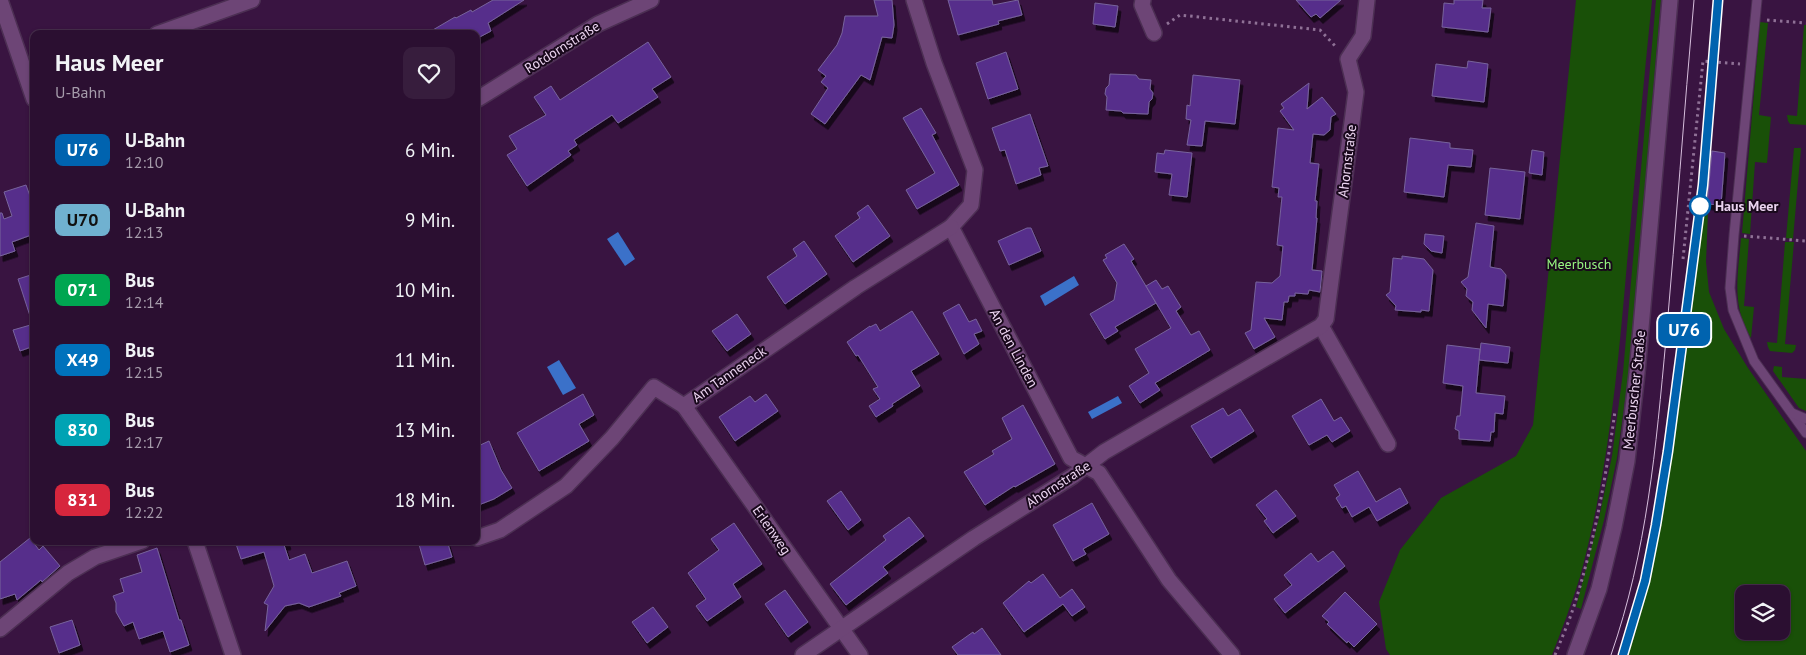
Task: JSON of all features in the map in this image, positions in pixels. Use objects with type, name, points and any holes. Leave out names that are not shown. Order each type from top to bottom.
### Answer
[{"type":"street","points":[[0,0],[30,79]]},
{"type":"street","points":[[168,30],[252,0]]},
{"type":"street","name":"Rotdornstraße","points":[[480,98],[632,4],[651,0]]},
{"type":"street","points":[[914,0],[934,63],[975,170],[970,205],[950,227]]},
{"type":"street","points":[[1142,0],[1142,6],[1154,33]]},
{"type":"street","points":[[1348,59],[1363,36],[1368,0]]},
{"type":"street","name":"Meerbuscher Straße","points":[[1576,655],[1598,589],[1614,528],[1627,462],[1637,373],[1670,0]]},
{"type":"street","name":"Ahornstraße","points":[[802,655],[974,538],[1086,466],[1104,452],[1321,326],[1326,318],[1356,92],[1348,59]]},
{"type":"street","name":"Am Tanneneck","points":[[480,537],[500,530],[566,486],[612,438],[654,387],[684,406],[856,287],[950,227]]},
{"type":"street","name":"An den Linden","points":[[950,227],[1071,458],[1099,473],[1170,580],[1232,655]]},
{"type":"street","points":[[1321,326],[1388,444]]},
{"type":"street","name":"Erlenweg","points":[[684,406],[860,655]]},
{"type":"street","points":[[0,629],[68,573],[95,557],[130,545]]},
{"type":"street","points":[[196,545],[233,655]]},
{"type":"lane","points":[[1757,0],[1730,288],[1733,310],[1756,360],[1806,433]]},
{"type":"lane","points":[[1792,412],[1806,419]]},
{"type":"path","points":[[1154,33],[1180,14],[1320,30],[1348,59]]},
{"type":"path","points":[[1755,19],[1806,23]]},
{"type":"path","points":[[1683,259],[1703,61],[1750,65]]},
{"type":"path","points":[[1734,235],[1806,241]]},
{"type":"path","points":[[1555,655],[1573,610],[1582,577],[1607,463],[1615,409]]},
{"type":"green space","name":"Meerbusch","points":[[1576,0],[1652,0],[1616,382],[1598,499],[1580,577],[1552,655],[1390,655],[1386,649],[1379,602],[1400,550],[1441,498],[1516,456],[1533,425]]},
{"type":"green space","points":[[1656,0],[1661,0],[1629,372],[1617,458],[1604,520],[1581,609],[1576,607],[1599,518],[1612,456],[1623,372]]},
{"type":"green space","points":[[1760,22],[1768,23],[1759,115],[1771,117],[1767,163],[1755,162],[1750,234],[1742,233]]},
{"type":"green space","points":[[1804,25],[1806,25],[1806,125],[1790,124],[1787,115],[1797,116]]},
{"type":"green space","points":[[1794,148],[1801,148],[1793,239],[1786,238]]},
{"type":"green space","points":[[1704,213],[1708,213],[1706,262],[1709,292],[1724,329],[1748,368],[1806,451],[1806,655],[1628,655],[1653,561],[1679,402]]},
{"type":"green space","points":[[1741,238],[1749,239],[1744,306],[1754,307],[1751,338],[1745,326],[1738,302],[1737,290]]},
{"type":"green space","points":[[1785,242],[1794,242],[1785,344],[1796,345],[1792,353],[1770,351],[1767,342],[1777,343]]},
{"type":"green space","points":[[1774,366],[1782,367],[1782,377],[1806,379],[1806,411],[1799,408],[1773,371]]},
{"type":"water","points":[[618,232],[635,259],[625,266],[607,239]]},
{"type":"water","points":[[1074,276],[1079,285],[1045,306],[1040,296]]},
{"type":"water","points":[[559,360],[576,388],[563,395],[547,367]]},
{"type":"water","points":[[1118,396],[1122,403],[1092,419],[1088,412]]},
{"type":"building","points":[[493,0],[524,0],[488,23],[491,31],[480,37],[480,30],[433,30],[455,17],[471,10],[472,12]]},
{"type":"building","points":[[874,0],[892,0],[894,25],[892,38],[882,37],[870,80],[861,75],[825,124],[811,114],[828,88],[821,82],[826,76],[818,70],[837,45],[842,33],[845,16],[878,16]]},
{"type":"building","points":[[948,0],[992,0],[993,5],[1018,0],[1022,15],[998,21],[999,24],[958,35]]},
{"type":"building","points":[[1296,0],[1341,0],[1320,18],[1316,14],[1311,17]]},
{"type":"building","points":[[1454,0],[1483,0],[1482,8],[1491,8],[1488,32],[1442,27],[1444,3],[1454,4]]},
{"type":"building","points":[[1095,3],[1118,6],[1115,27],[1093,24]]},
{"type":"building","points":[[648,42],[671,77],[652,89],[658,97],[618,123],[612,115],[574,140],[577,145],[568,151],[571,155],[527,186],[507,155],[517,149],[509,136],[546,115],[534,97],[551,86],[560,100]]},
{"type":"building","points":[[1006,52],[1018,89],[988,99],[976,63]]},
{"type":"building","points":[[1468,61],[1488,64],[1484,102],[1432,96],[1436,64],[1467,68]]},
{"type":"building","points":[[1110,74],[1136,75],[1139,79],[1151,80],[1150,89],[1153,93],[1152,99],[1149,102],[1148,114],[1106,110],[1107,97],[1105,94],[1106,88],[1109,85]]},
{"type":"building","points":[[1193,75],[1240,80],[1235,124],[1205,121],[1202,146],[1187,145],[1191,120],[1186,119],[1187,105],[1190,106]]},
{"type":"building","points":[[1309,83],[1307,109],[1322,97],[1336,114],[1331,117],[1330,130],[1324,135],[1313,134],[1310,163],[1319,164],[1315,201],[1317,201],[1317,218],[1312,270],[1322,271],[1320,292],[1309,290],[1308,294],[1295,293],[1295,296],[1289,296],[1288,302],[1284,302],[1282,320],[1264,318],[1275,337],[1254,349],[1245,333],[1251,330],[1256,282],[1272,283],[1280,276],[1283,246],[1277,245],[1282,197],[1278,197],[1279,188],[1272,187],[1278,128],[1294,130],[1280,111],[1284,108],[1281,104]]},
{"type":"building","points":[[921,108],[936,133],[932,135],[959,185],[917,209],[906,190],[935,173],[903,118]]},
{"type":"building","points":[[1030,114],[1048,166],[1039,168],[1041,175],[1016,184],[1005,150],[1000,151],[992,128]]},
{"type":"building","points":[[1410,138],[1450,143],[1450,148],[1473,150],[1471,167],[1448,165],[1444,197],[1404,192]]},
{"type":"building","points":[[1165,150],[1192,153],[1187,197],[1169,195],[1172,174],[1155,172],[1157,153],[1164,154]]},
{"type":"building","points":[[1532,150],[1544,152],[1542,175],[1529,173]]},
{"type":"building","points":[[1712,151],[1725,153],[1721,205],[1707,204]]},
{"type":"building","points":[[1490,168],[1525,172],[1520,219],[1485,215]]},
{"type":"building","points":[[26,185],[30,196],[30,235],[12,242],[15,251],[0,256],[0,213],[2,213],[4,219],[12,216],[4,192]]},
{"type":"building","points":[[868,205],[890,236],[853,262],[835,236],[860,218],[857,213]]},
{"type":"building","points":[[1476,223],[1494,226],[1490,267],[1501,269],[1506,275],[1503,306],[1488,304],[1486,328],[1472,310],[1473,302],[1466,296],[1467,289],[1461,282],[1468,277]]},
{"type":"building","points":[[1031,228],[1041,251],[1009,265],[998,241]]},
{"type":"building","points":[[1425,234],[1444,236],[1442,253],[1431,251],[1424,244]]},
{"type":"building","points":[[804,241],[827,274],[785,304],[767,277],[797,256],[793,249]]},
{"type":"building","points":[[1124,244],[1134,259],[1131,261],[1156,303],[1115,327],[1118,331],[1105,339],[1090,314],[1114,300],[1117,283],[1103,260],[1107,258],[1105,255]]},
{"type":"building","points":[[1402,256],[1424,259],[1433,270],[1429,311],[1395,310],[1396,306],[1386,295],[1390,292],[1393,258],[1402,259]]},
{"type":"building","points":[[30,275],[30,316],[18,279]]},
{"type":"building","points":[[1156,280],[1162,289],[1168,286],[1181,307],[1176,311],[1191,335],[1199,331],[1210,350],[1155,383],[1160,390],[1140,403],[1129,386],[1149,373],[1135,349],[1171,328],[1146,286]]},
{"type":"building","points":[[959,304],[969,322],[976,319],[982,331],[974,334],[979,344],[964,354],[943,313]]},
{"type":"building","points":[[912,311],[939,354],[911,371],[920,386],[876,417],[869,406],[880,399],[873,389],[878,387],[858,355],[856,356],[847,342],[870,326],[876,324],[880,331]]},
{"type":"building","points":[[737,314],[751,334],[727,351],[712,331]]},
{"type":"building","points":[[30,325],[30,347],[20,351],[13,330]]},
{"type":"building","points":[[1481,343],[1510,347],[1508,363],[1479,360]]},
{"type":"building","points":[[1447,345],[1480,349],[1476,393],[1505,396],[1503,414],[1495,413],[1494,432],[1491,432],[1490,441],[1459,439],[1459,431],[1455,429],[1457,416],[1460,416],[1463,386],[1443,383]]},
{"type":"building","points":[[583,394],[594,415],[579,424],[589,441],[539,471],[517,433]]},
{"type":"building","points":[[766,394],[778,411],[735,441],[719,417],[750,396],[755,402]]},
{"type":"building","points":[[1321,399],[1334,421],[1341,417],[1350,431],[1332,442],[1327,435],[1309,445],[1292,416]]},
{"type":"building","points":[[1023,405],[1055,464],[1014,486],[985,505],[964,472],[994,454],[992,451],[1012,439],[1002,418]]},
{"type":"building","points":[[1223,408],[1228,416],[1240,409],[1254,431],[1211,458],[1191,426]]},
{"type":"building","points":[[489,441],[501,470],[512,488],[494,499],[480,504],[480,445]]},
{"type":"building","points":[[1358,471],[1376,502],[1400,488],[1408,503],[1377,521],[1369,507],[1352,517],[1346,506],[1342,508],[1336,498],[1340,495],[1334,485]]},
{"type":"building","points":[[1276,490],[1296,516],[1273,533],[1264,521],[1267,519],[1256,505]]},
{"type":"building","points":[[841,491],[861,520],[848,530],[827,501]]},
{"type":"building","points":[[1092,503],[1109,534],[1083,549],[1086,554],[1073,561],[1053,525]]},
{"type":"building","points":[[909,517],[924,536],[883,567],[888,573],[846,605],[830,584],[886,540],[883,536]]},
{"type":"building","points":[[734,523],[762,564],[733,584],[741,597],[707,621],[696,606],[706,599],[688,573],[719,550],[711,539]]},
{"type":"building","points":[[30,538],[30,545],[35,545],[39,550],[43,546],[60,566],[17,600],[15,594],[0,599],[0,562]]},
{"type":"building","points":[[236,545],[284,545],[289,560],[305,554],[312,573],[347,561],[356,586],[339,593],[341,596],[309,607],[299,603],[285,606],[265,631],[268,605],[264,603],[274,586],[264,552],[241,559]]},
{"type":"building","points":[[419,545],[448,545],[452,557],[425,565]]},
{"type":"building","points":[[157,548],[179,620],[181,620],[189,645],[170,652],[163,631],[139,639],[133,622],[124,626],[116,612],[116,603],[113,596],[124,592],[120,579],[142,572],[137,555]]},
{"type":"building","points":[[1333,551],[1345,566],[1285,613],[1274,599],[1292,585],[1284,575],[1311,553],[1318,562]]},
{"type":"building","points":[[1043,574],[1060,598],[1072,589],[1085,607],[1072,616],[1063,604],[1024,632],[1003,603],[1029,581],[1031,583]]},
{"type":"building","points":[[785,590],[808,622],[788,637],[765,604]]},
{"type":"building","points":[[1345,592],[1377,624],[1354,647],[1327,624],[1329,622],[1322,616]]},
{"type":"building","points":[[653,607],[668,627],[647,643],[632,622]]},
{"type":"building","points":[[72,620],[80,645],[59,653],[50,627]]},
{"type":"building","points":[[982,628],[1001,655],[958,655],[952,647]]},
{"type":"tram line","points":[[1611,655],[1623,616],[1642,538],[1654,459],[1666,339],[1694,0]]},
{"type":"tram line","points":[[1623,655],[1645,581],[1668,451],[1703,185],[1718,0]]},
{"type":"metro line","name":"U76","points":[[1623,655],[1645,581],[1668,451],[1703,185],[1718,0]]},
{"type":"place","name":"Haus Meer","points":[[1700,206]]}]
